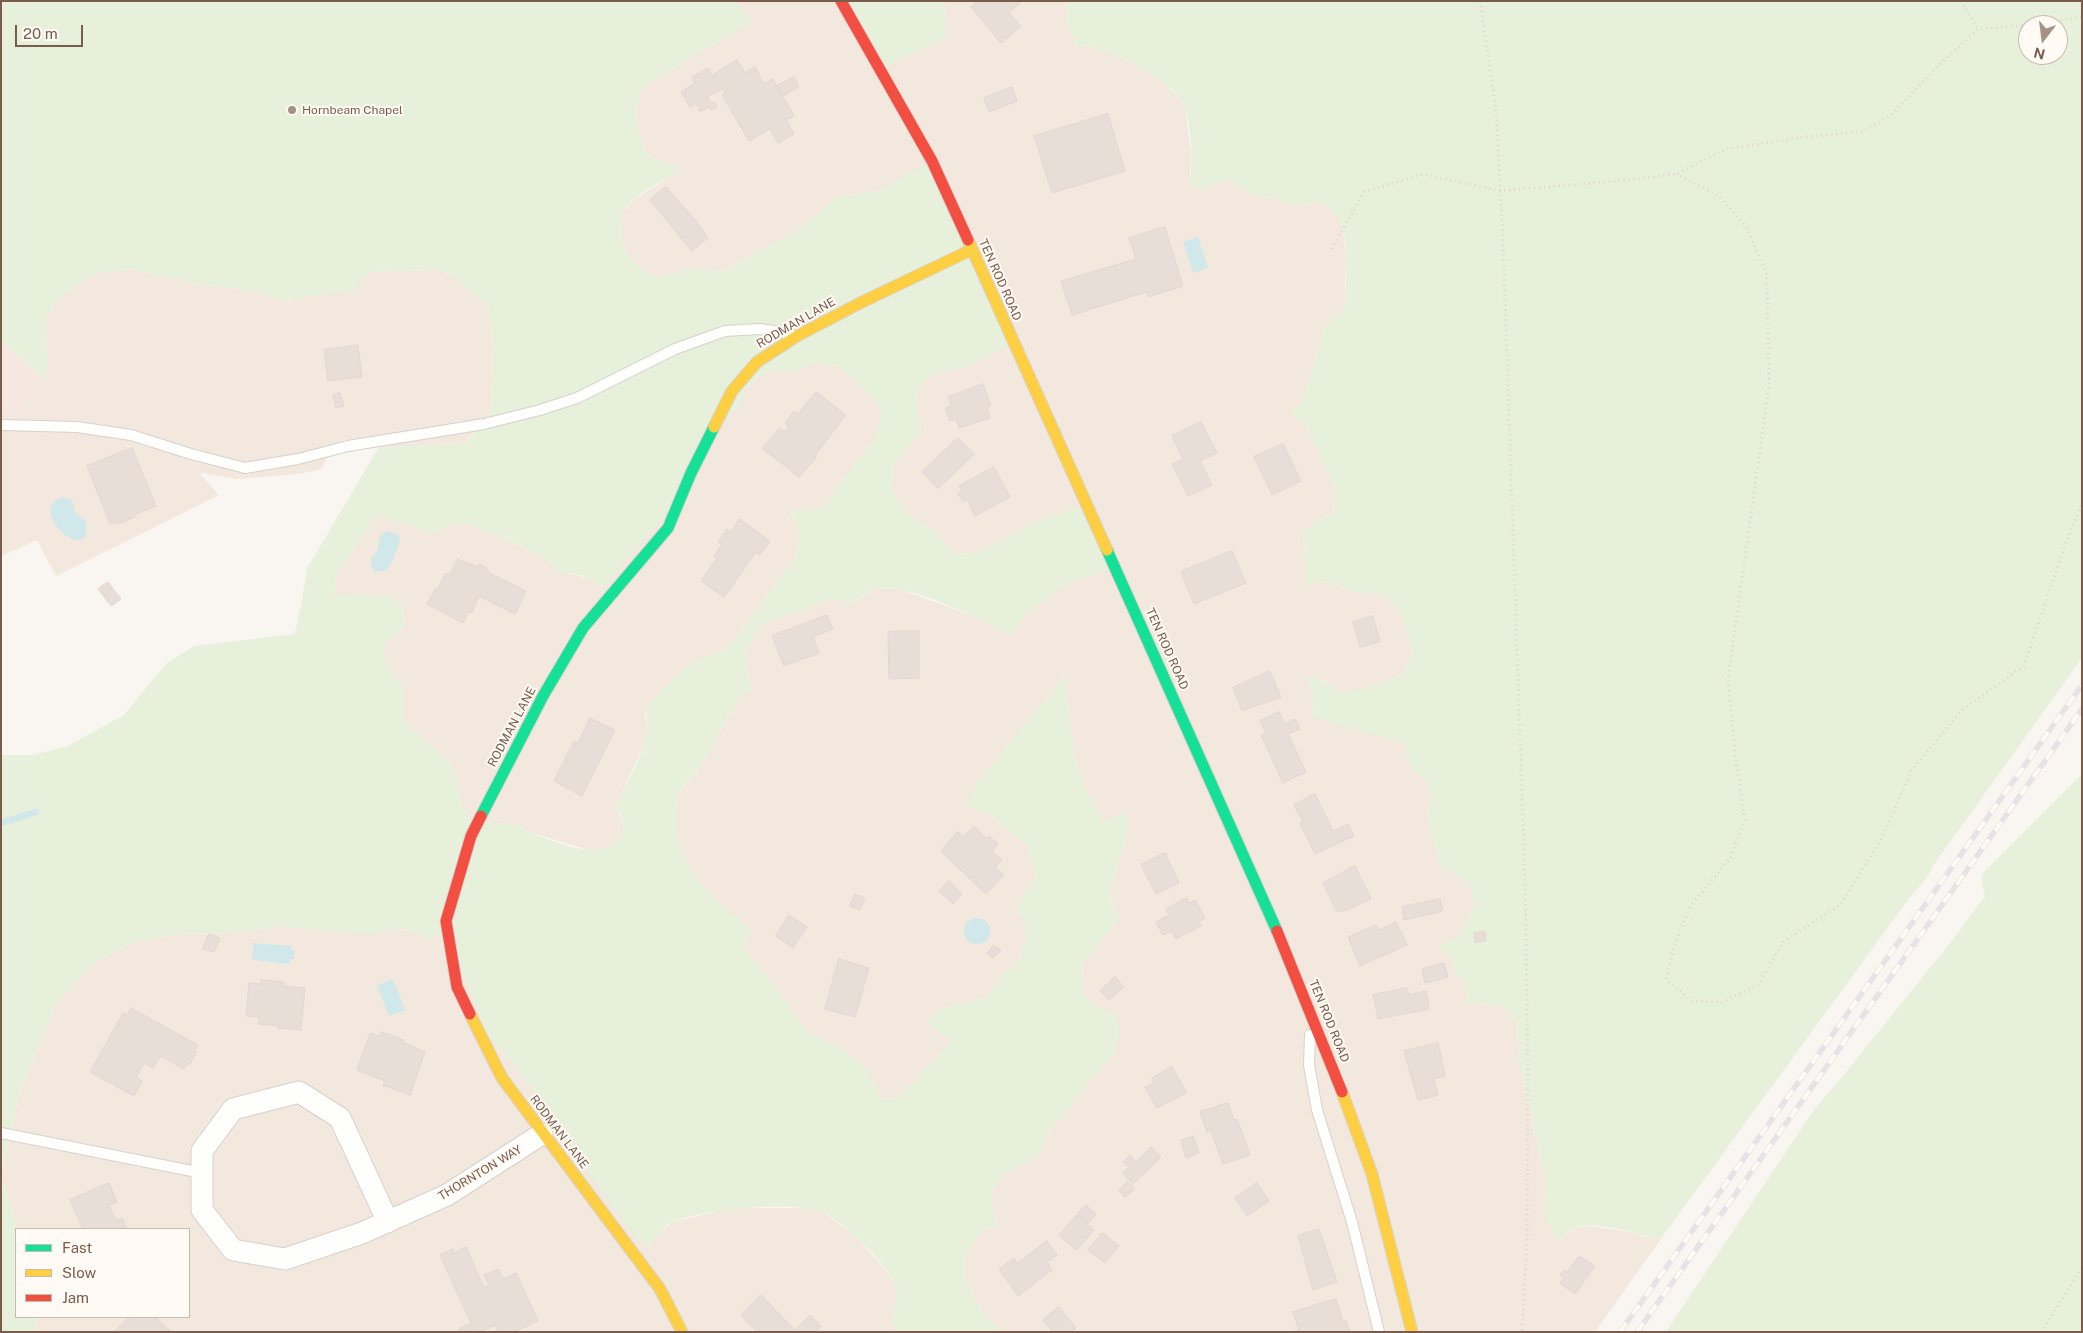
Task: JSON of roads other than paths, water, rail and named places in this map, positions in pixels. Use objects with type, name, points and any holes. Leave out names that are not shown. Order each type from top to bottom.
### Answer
[{"type":"main road","name":"TEN ROD ROAD","points":[[841,1],[932,161],[1259,886],[1311,1014],[1372,1174],[1412,1332]]},
{"type":"main road","name":"RODMAN LANE","points":[[682,1332],[660,1289],[542,1134],[502,1078],[457,987],[446,921],[471,836],[543,696],[583,628],[668,528],[691,473],[732,391],[757,362],[797,336],[860,303],[971,250]]},
{"type":"street","name":"THORNTON WAY","points":[[388,1222],[340,1118],[299,1092],[232,1108],[202,1152],[202,1210],[233,1250],[285,1259],[362,1233],[388,1222],[447,1195],[542,1134]]},
{"type":"lane","points":[[1,425],[77,427],[131,435],[191,454],[245,468],[298,459],[348,446],[484,424],[540,410],[577,398],[675,349],[725,331],[760,329],[797,336]]},
{"type":"lane","points":[[1311,1014],[1308,1065],[1317,1110],[1351,1218],[1379,1332]]},
{"type":"lane","points":[[1,1133],[202,1173]]},
{"type":"water","points":[[1198,237],[1208,268],[1193,273],[1183,242]]},
{"type":"water","points":[[62,497],[72,500],[75,512],[86,522],[85,535],[80,540],[71,538],[62,532],[55,523],[51,513],[52,504]]},
{"type":"water","points":[[386,531],[399,535],[400,540],[393,560],[386,570],[376,572],[372,568],[371,559],[377,551],[380,536]]},
{"type":"water","points":[[977,918],[986,922],[990,931],[986,940],[977,944],[968,940],[964,931],[968,922]]},
{"type":"water","points":[[253,943],[291,946],[291,950],[295,951],[294,959],[290,959],[290,964],[252,960]]},
{"type":"water","points":[[393,979],[405,1010],[389,1016],[377,985]]},
{"type":"waterway","points":[[1,823],[36,812]]},
{"type":"railway","points":[[1620,1332],[2082,685]]},
{"type":"railway","points":[[1637,1332],[2082,709]]},
{"type":"place","name":"Hornbeam Chapel","points":[[292,110]]}]
